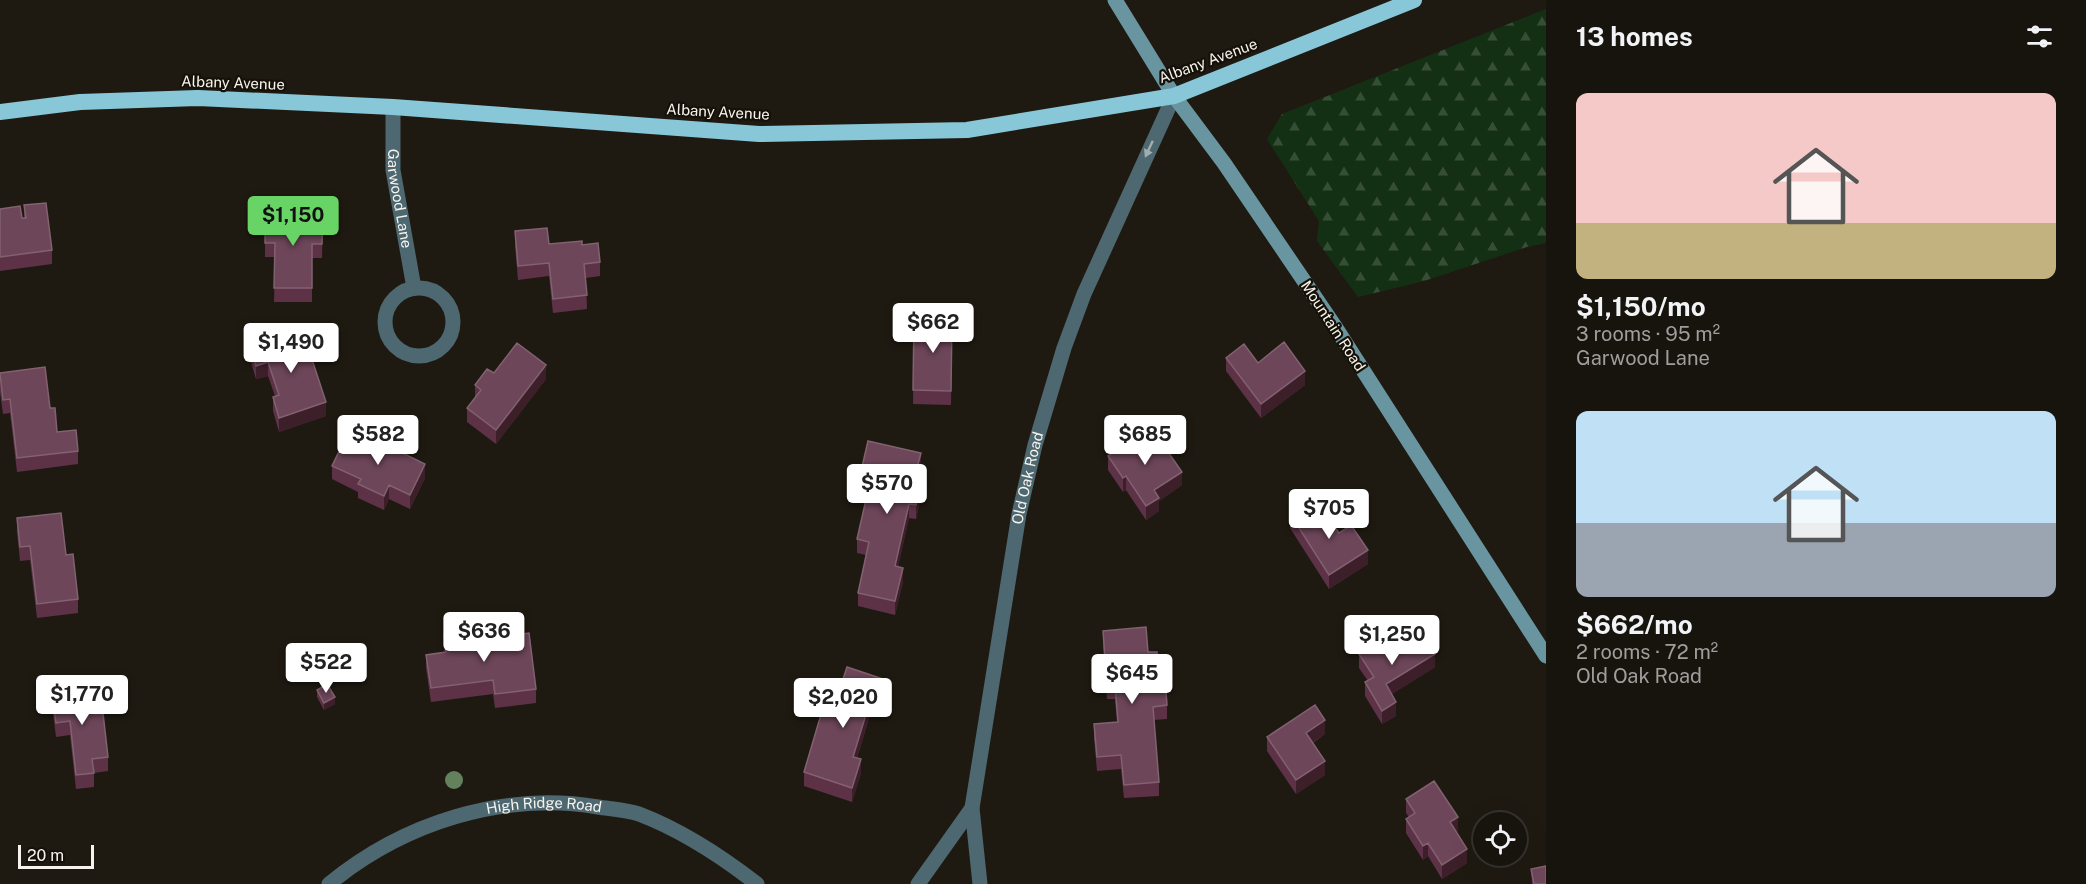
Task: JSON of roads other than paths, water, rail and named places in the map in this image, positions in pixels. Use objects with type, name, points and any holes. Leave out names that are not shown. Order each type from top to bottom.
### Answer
[{"type":"highway","name":"Albany Avenue","points":[[0,112],[80,102],[198,98],[393,108],[759,134],[967,130],[1174,96],[1414,0]]},
{"type":"main road","name":"Mountain Road","points":[[1115,0],[1174,96],[1336,327],[1546,656]]},
{"type":"street","name":"Old Oak Road","points":[[980,884],[972,808],[1019,514],[1045,412],[1064,348],[1084,294],[1174,96]]},
{"type":"street","name":"Garwood Lane","points":[[393,108],[393,170],[414,288]]},
{"type":"street","points":[[414,288],[425,288],[444,298],[453,317],[449,338],[433,353],[423,356],[400,350],[387,332],[385,320],[394,299],[414,288]]},
{"type":"street","name":"High Ridge Road","points":[[329,884],[371,854],[415,831],[487,809],[542,801],[575,803],[636,813],[693,840],[757,884]]},
{"type":"street","points":[[918,884],[972,808]]}]
